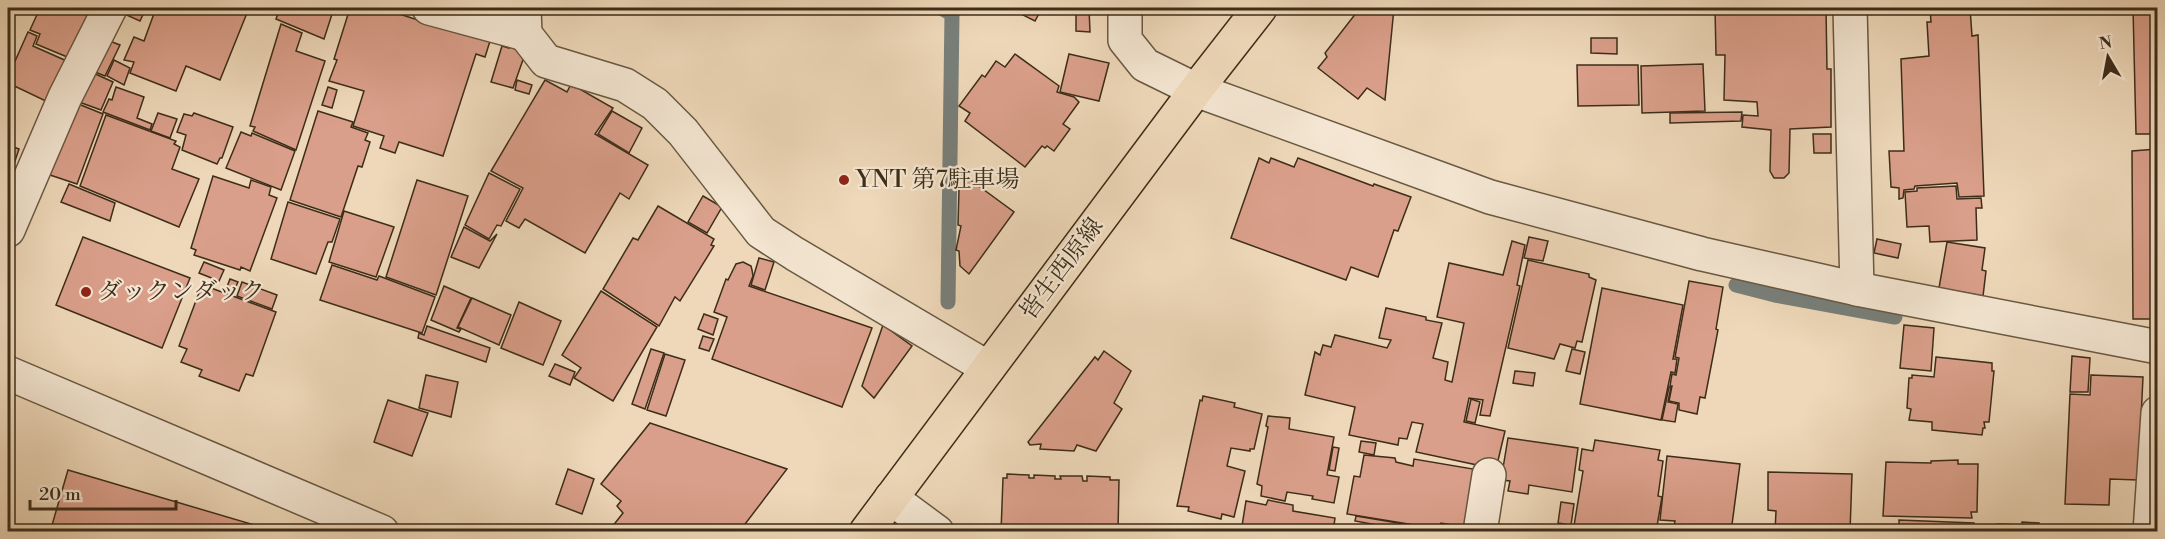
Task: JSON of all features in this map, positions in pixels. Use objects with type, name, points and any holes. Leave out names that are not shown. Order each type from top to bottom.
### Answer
[{"type":"main road","name":"皆生西原線","points":[[866,531],[1260,8]]},
{"type":"street","points":[[8,230],[65,97],[110,8]]},
{"type":"street","points":[[429,8],[524,21],[546,61],[625,85],[655,104],[683,132],[761,232],[988,368]]},
{"type":"street","points":[[1125,8],[1125,40],[1145,65],[1196,90],[1490,197],[1702,254],[1857,289],[2157,347]]},
{"type":"street","points":[[1850,8],[1857,289]]},
{"type":"street","points":[[8,373],[382,531]]},
{"type":"street","points":[[2150,531],[2157,413]]},
{"type":"street","points":[[1480,531],[1489,475]]},
{"type":"street","points":[[891,498],[937,531]]},
{"type":"building","points":[[40,8],[97,8],[72,59],[36,44],[40,34],[30,30]]},
{"type":"building","points":[[125,8],[146,8],[140,21],[122,13]]},
{"type":"building","points":[[156,8],[249,8],[220,80],[186,66],[176,91],[130,73],[134,62],[124,60],[134,37],[144,41]]},
{"type":"building","points":[[280,8],[334,8],[324,39],[276,19]]},
{"type":"building","points":[[350,8],[381,8],[461,34],[463,29],[491,38],[485,57],[476,54],[443,156],[399,142],[395,153],[380,148],[384,136],[353,126],[364,91],[329,81],[337,60],[334,59]]},
{"type":"building","points":[[1009,8],[1042,8],[1035,21]]},
{"type":"building","points":[[1076,8],[1089,8],[1090,32],[1076,31]]},
{"type":"building","points":[[1360,8],[1394,8],[1385,100],[1367,88],[1358,99],[1318,68],[1327,57],[1325,53]]},
{"type":"building","points":[[1715,8],[1826,8],[1827,69],[1831,69],[1831,127],[1790,129],[1789,173],[1784,178],[1774,178],[1770,171],[1771,130],[1742,127],[1743,115],[1758,116],[1757,102],[1724,100],[1725,55],[1716,55]]},
{"type":"building","points":[[1930,8],[1970,8],[1972,36],[1978,35],[1984,196],[1959,197],[1957,183],[1915,186],[1914,189],[1904,190],[1903,198],[1899,199],[1899,188],[1891,187],[1889,151],[1904,151],[1901,59],[1929,56],[1927,22],[1931,22]]},
{"type":"building","points":[[2133,8],[2158,8],[2158,134],[2136,134]]},
{"type":"building","points":[[281,24],[302,33],[296,51],[325,61],[296,150],[253,131],[255,127],[250,126]]},
{"type":"building","points":[[28,32],[37,36],[33,46],[69,62],[50,103],[8,83],[8,77]]},
{"type":"building","points":[[1591,38],[1617,38],[1617,54],[1591,53]]},
{"type":"building","points":[[107,40],[120,45],[105,76],[95,72]]},
{"type":"building","points":[[502,46],[509,48],[510,46],[525,54],[513,88],[491,82]]},
{"type":"building","points":[[1015,54],[1059,86],[1057,92],[1074,97],[1079,102],[1063,124],[1070,129],[1054,151],[1047,146],[1045,148],[1042,146],[1025,167],[965,121],[970,113],[959,106],[982,75],[985,77],[996,61],[1005,67]]},
{"type":"building","points":[[1069,54],[1109,63],[1099,101],[1060,92]]},
{"type":"building","points":[[114,60],[130,68],[124,85],[107,76]]},
{"type":"building","points":[[1703,64],[1705,111],[1642,113],[1641,66]]},
{"type":"building","points":[[1577,65],[1638,65],[1639,105],[1578,106]]},
{"type":"building","points":[[91,72],[113,82],[101,110],[79,102]]},
{"type":"building","points":[[517,80],[532,85],[529,94],[515,90]]},
{"type":"building","points":[[545,80],[567,92],[571,84],[613,108],[595,134],[648,165],[629,199],[620,193],[585,253],[525,219],[519,228],[506,221],[523,188],[491,171]]},
{"type":"building","points":[[116,87],[144,97],[137,118],[152,124],[150,130],[103,112],[109,99],[112,100]]},
{"type":"building","points":[[328,87],[337,90],[332,108],[322,105]]},
{"type":"building","points":[[76,103],[103,114],[77,184],[47,174]]},
{"type":"building","points":[[318,111],[353,122],[351,127],[368,133],[365,140],[370,142],[362,167],[358,166],[341,217],[290,200]]},
{"type":"building","points":[[612,111],[642,128],[629,153],[598,134]]},
{"type":"building","points":[[1742,112],[1741,121],[1670,123],[1670,113]]},
{"type":"building","points":[[158,113],[177,119],[170,138],[151,131]]},
{"type":"building","points":[[194,113],[233,127],[222,158],[217,164],[182,150],[186,135],[177,132],[184,114],[192,116]]},
{"type":"building","points":[[106,115],[176,141],[174,144],[180,147],[172,169],[199,179],[179,227],[80,186]]},
{"type":"building","points":[[241,132],[251,136],[252,133],[295,151],[281,190],[226,168]]},
{"type":"building","points":[[1813,134],[1831,134],[1831,153],[1814,153]]},
{"type":"building","points":[[8,145],[19,149],[8,182]]},
{"type":"building","points":[[2157,149],[2158,319],[2133,319],[2132,151]]},
{"type":"building","points":[[1259,158],[1269,163],[1271,158],[1294,167],[1298,158],[1373,186],[1374,184],[1411,197],[1398,231],[1394,230],[1378,277],[1351,267],[1346,280],[1231,238]]},
{"type":"building","points":[[489,173],[520,189],[501,226],[497,225],[489,239],[465,225]]},
{"type":"building","points":[[961,173],[1014,212],[969,274],[960,266],[959,251],[956,250],[961,226],[958,225],[959,189],[964,189]]},
{"type":"building","points":[[213,176],[249,188],[251,180],[271,187],[269,195],[277,198],[250,271],[194,255],[196,250],[191,248]]},
{"type":"building","points":[[417,180],[468,196],[436,295],[386,277]]},
{"type":"building","points":[[69,184],[115,203],[110,221],[61,202]]},
{"type":"building","points":[[1956,186],[1957,199],[1981,198],[1982,208],[1976,208],[1977,240],[1930,242],[1929,226],[1907,227],[1905,192],[1917,191],[1917,188]]},
{"type":"building","points":[[703,196],[722,207],[707,233],[688,222]]},
{"type":"building","points":[[288,202],[340,219],[332,242],[328,242],[316,274],[271,259]]},
{"type":"building","points":[[658,206],[714,239],[711,245],[714,246],[680,301],[675,297],[659,326],[603,289],[633,238],[638,240]]},
{"type":"building","points":[[344,211],[394,227],[376,277],[329,262]]},
{"type":"building","points":[[464,227],[490,241],[497,234],[479,268],[451,257]]},
{"type":"building","points":[[83,237],[190,278],[162,348],[56,305]]},
{"type":"building","points":[[1529,237],[1548,241],[1543,261],[1524,258]]},
{"type":"building","points":[[1877,239],[1901,244],[1898,258],[1874,253]]},
{"type":"building","points":[[1512,241],[1525,245],[1517,285],[1520,286],[1490,416],[1480,415],[1483,400],[1469,398],[1464,422],[1505,431],[1496,469],[1416,452],[1423,424],[1412,422],[1407,439],[1399,438],[1398,445],[1349,435],[1355,407],[1305,395],[1315,352],[1320,355],[1323,345],[1331,347],[1335,335],[1387,348],[1391,340],[1379,338],[1386,308],[1442,323],[1433,358],[1448,362],[1445,380],[1452,382],[1464,323],[1437,317],[1449,263],[1503,275]]},
{"type":"building","points":[[1947,242],[1985,248],[1982,270],[1986,271],[1983,296],[1939,288]]},
{"type":"building","points":[[759,258],[774,262],[765,290],[751,285]]},
{"type":"building","points":[[1528,260],[1589,274],[1589,277],[1596,280],[1582,342],[1577,341],[1575,348],[1560,344],[1554,359],[1508,348]]},
{"type":"building","points":[[204,262],[224,270],[219,281],[199,273]]},
{"type":"building","points":[[743,262],[751,266],[753,276],[749,286],[872,328],[842,407],[712,359],[727,317],[714,312],[726,279],[728,280],[736,264]]},
{"type":"building","points":[[332,265],[377,280],[379,276],[435,297],[422,333],[320,300]]},
{"type":"building","points":[[230,279],[238,282],[232,295],[225,292]]},
{"type":"building","points":[[1689,281],[1723,287],[1716,329],[1718,330],[1705,398],[1700,397],[1697,414],[1679,410],[1679,403],[1669,401],[1672,374],[1676,375],[1679,358],[1675,357]]},
{"type":"building","points":[[242,282],[277,295],[272,309],[237,296]]},
{"type":"building","points":[[444,286],[471,298],[457,328],[461,329],[459,332],[431,320]]},
{"type":"building","points":[[211,288],[276,312],[253,376],[246,374],[239,391],[199,376],[202,370],[181,362],[187,349],[179,346],[200,290],[208,293]]},
{"type":"building","points":[[1602,288],[1683,305],[1673,359],[1677,359],[1675,373],[1671,372],[1661,420],[1580,404]]},
{"type":"building","points":[[601,291],[657,327],[613,401],[574,378],[581,368],[562,355]]},
{"type":"building","points":[[472,298],[511,315],[499,345],[458,327]]},
{"type":"building","points":[[519,302],[561,321],[543,365],[501,348]]},
{"type":"building","points":[[704,314],[718,319],[713,335],[698,329]]},
{"type":"building","points":[[883,325],[912,346],[874,398],[862,386]]},
{"type":"building","points":[[1904,325],[1934,328],[1931,371],[1900,368]]},
{"type":"building","points":[[427,326],[490,348],[486,362],[418,338],[419,333],[424,335]]},
{"type":"building","points":[[703,336],[714,339],[709,351],[699,348]]},
{"type":"building","points":[[651,349],[664,353],[645,409],[632,404]]},
{"type":"building","points":[[1572,349],[1585,352],[1580,374],[1566,371]]},
{"type":"building","points":[[1104,351],[1131,371],[1114,403],[1122,409],[1096,451],[1077,445],[1074,451],[1040,449],[1041,444],[1030,445],[1028,442],[1095,357],[1098,360]]},
{"type":"building","points":[[665,354],[685,360],[666,416],[647,410]]},
{"type":"building","points":[[2072,356],[2090,358],[2088,392],[2070,392]]},
{"type":"building","points":[[1936,357],[1992,363],[1992,371],[1994,371],[1989,422],[1984,422],[1985,428],[1983,428],[1982,435],[1932,430],[1932,422],[1909,420],[1911,409],[1907,408],[1909,378],[1912,378],[1912,375],[1934,377]]},
{"type":"building","points":[[555,364],[575,372],[570,385],[549,376]]},
{"type":"building","points":[[1515,371],[1535,373],[1533,386],[1513,383]]},
{"type":"building","points":[[426,375],[458,382],[451,417],[419,408]]},
{"type":"building","points":[[2091,375],[2143,377],[2138,480],[2110,479],[2109,505],[2065,504],[2070,394],[2090,395]]},
{"type":"building","points":[[1669,387],[1671,387],[1668,402],[1678,404],[1675,422],[1662,420]]},
{"type":"building","points":[[1203,396],[1235,403],[1234,407],[1262,414],[1254,449],[1250,451],[1231,448],[1227,466],[1245,471],[1234,517],[1222,514],[1221,519],[1188,511],[1189,507],[1177,506],[1200,400],[1202,401]]},
{"type":"building","points":[[1471,399],[1480,402],[1475,423],[1466,421]]},
{"type":"building","points":[[388,400],[428,413],[412,456],[374,442]]},
{"type":"building","points":[[1268,416],[1290,418],[1289,429],[1334,437],[1327,475],[1339,477],[1334,503],[1312,499],[1313,496],[1287,492],[1285,501],[1261,496],[1262,486],[1257,484]]},
{"type":"building","points":[[650,423],[787,469],[739,532],[608,532],[623,513],[617,506],[621,501],[601,484]]},
{"type":"building","points":[[1508,438],[1578,448],[1572,492],[1529,485],[1528,494],[1508,491],[1510,481],[1501,480]]},
{"type":"building","points":[[1595,440],[1660,450],[1658,460],[1663,461],[1658,496],[1662,497],[1656,532],[1573,532],[1583,471],[1579,470],[1582,449],[1593,451]]},
{"type":"building","points":[[1361,441],[1376,443],[1374,455],[1359,452]]},
{"type":"building","points":[[1333,447],[1339,448],[1335,471],[1329,470]]},
{"type":"building","points":[[1364,455],[1395,458],[1396,462],[1413,466],[1414,459],[1479,470],[1469,528],[1441,523],[1439,529],[1347,514],[1354,476],[1360,477]]},
{"type":"building","points":[[1667,456],[1740,464],[1731,532],[1673,532],[1675,521],[1660,520]]},
{"type":"building","points":[[1958,460],[1958,464],[1978,464],[1977,512],[1971,512],[1972,518],[1883,516],[1886,462],[1931,463],[1931,461]]},
{"type":"building","points":[[568,469],[594,479],[582,514],[556,504]]},
{"type":"building","points":[[68,470],[278,532],[50,532]]},
{"type":"building","points":[[1768,472],[1852,474],[1850,532],[1775,532],[1776,511],[1768,510]]},
{"type":"building","points":[[1007,474],[1029,475],[1029,478],[1034,478],[1034,475],[1055,476],[1055,479],[1061,479],[1060,476],[1082,476],[1083,481],[1087,481],[1087,476],[1110,477],[1110,480],[1119,480],[1118,532],[1001,532],[1003,478],[1007,478]]},
{"type":"building","points":[[1268,500],[1293,505],[1293,511],[1335,518],[1333,532],[1241,532],[1246,501],[1266,505]]},
{"type":"building","points":[[1561,502],[1574,504],[1571,525],[1558,523]]},
{"type":"building","points":[[1356,516],[1416,526],[1415,532],[1355,521]]},
{"type":"building","points":[[1899,520],[1974,523],[1974,532],[1899,532]]},
{"type":"building","points":[[2022,522],[2039,523],[2039,526],[2096,527],[2096,532],[1992,532],[1992,527],[1996,527],[1997,524],[2022,525]]},
{"type":"building","points":[[1557,525],[1570,527],[1569,532],[1556,532]]},
{"type":"waterway","points":[[941,8],[952,14],[948,302]]},
{"type":"waterway","points":[[1736,285],[1775,295],[1895,317]]},
{"type":"place","name":"YNT 第7駐車場","points":[[844,180]]},
{"type":"place","name":"ダックンダック","points":[[86,292]]}]
